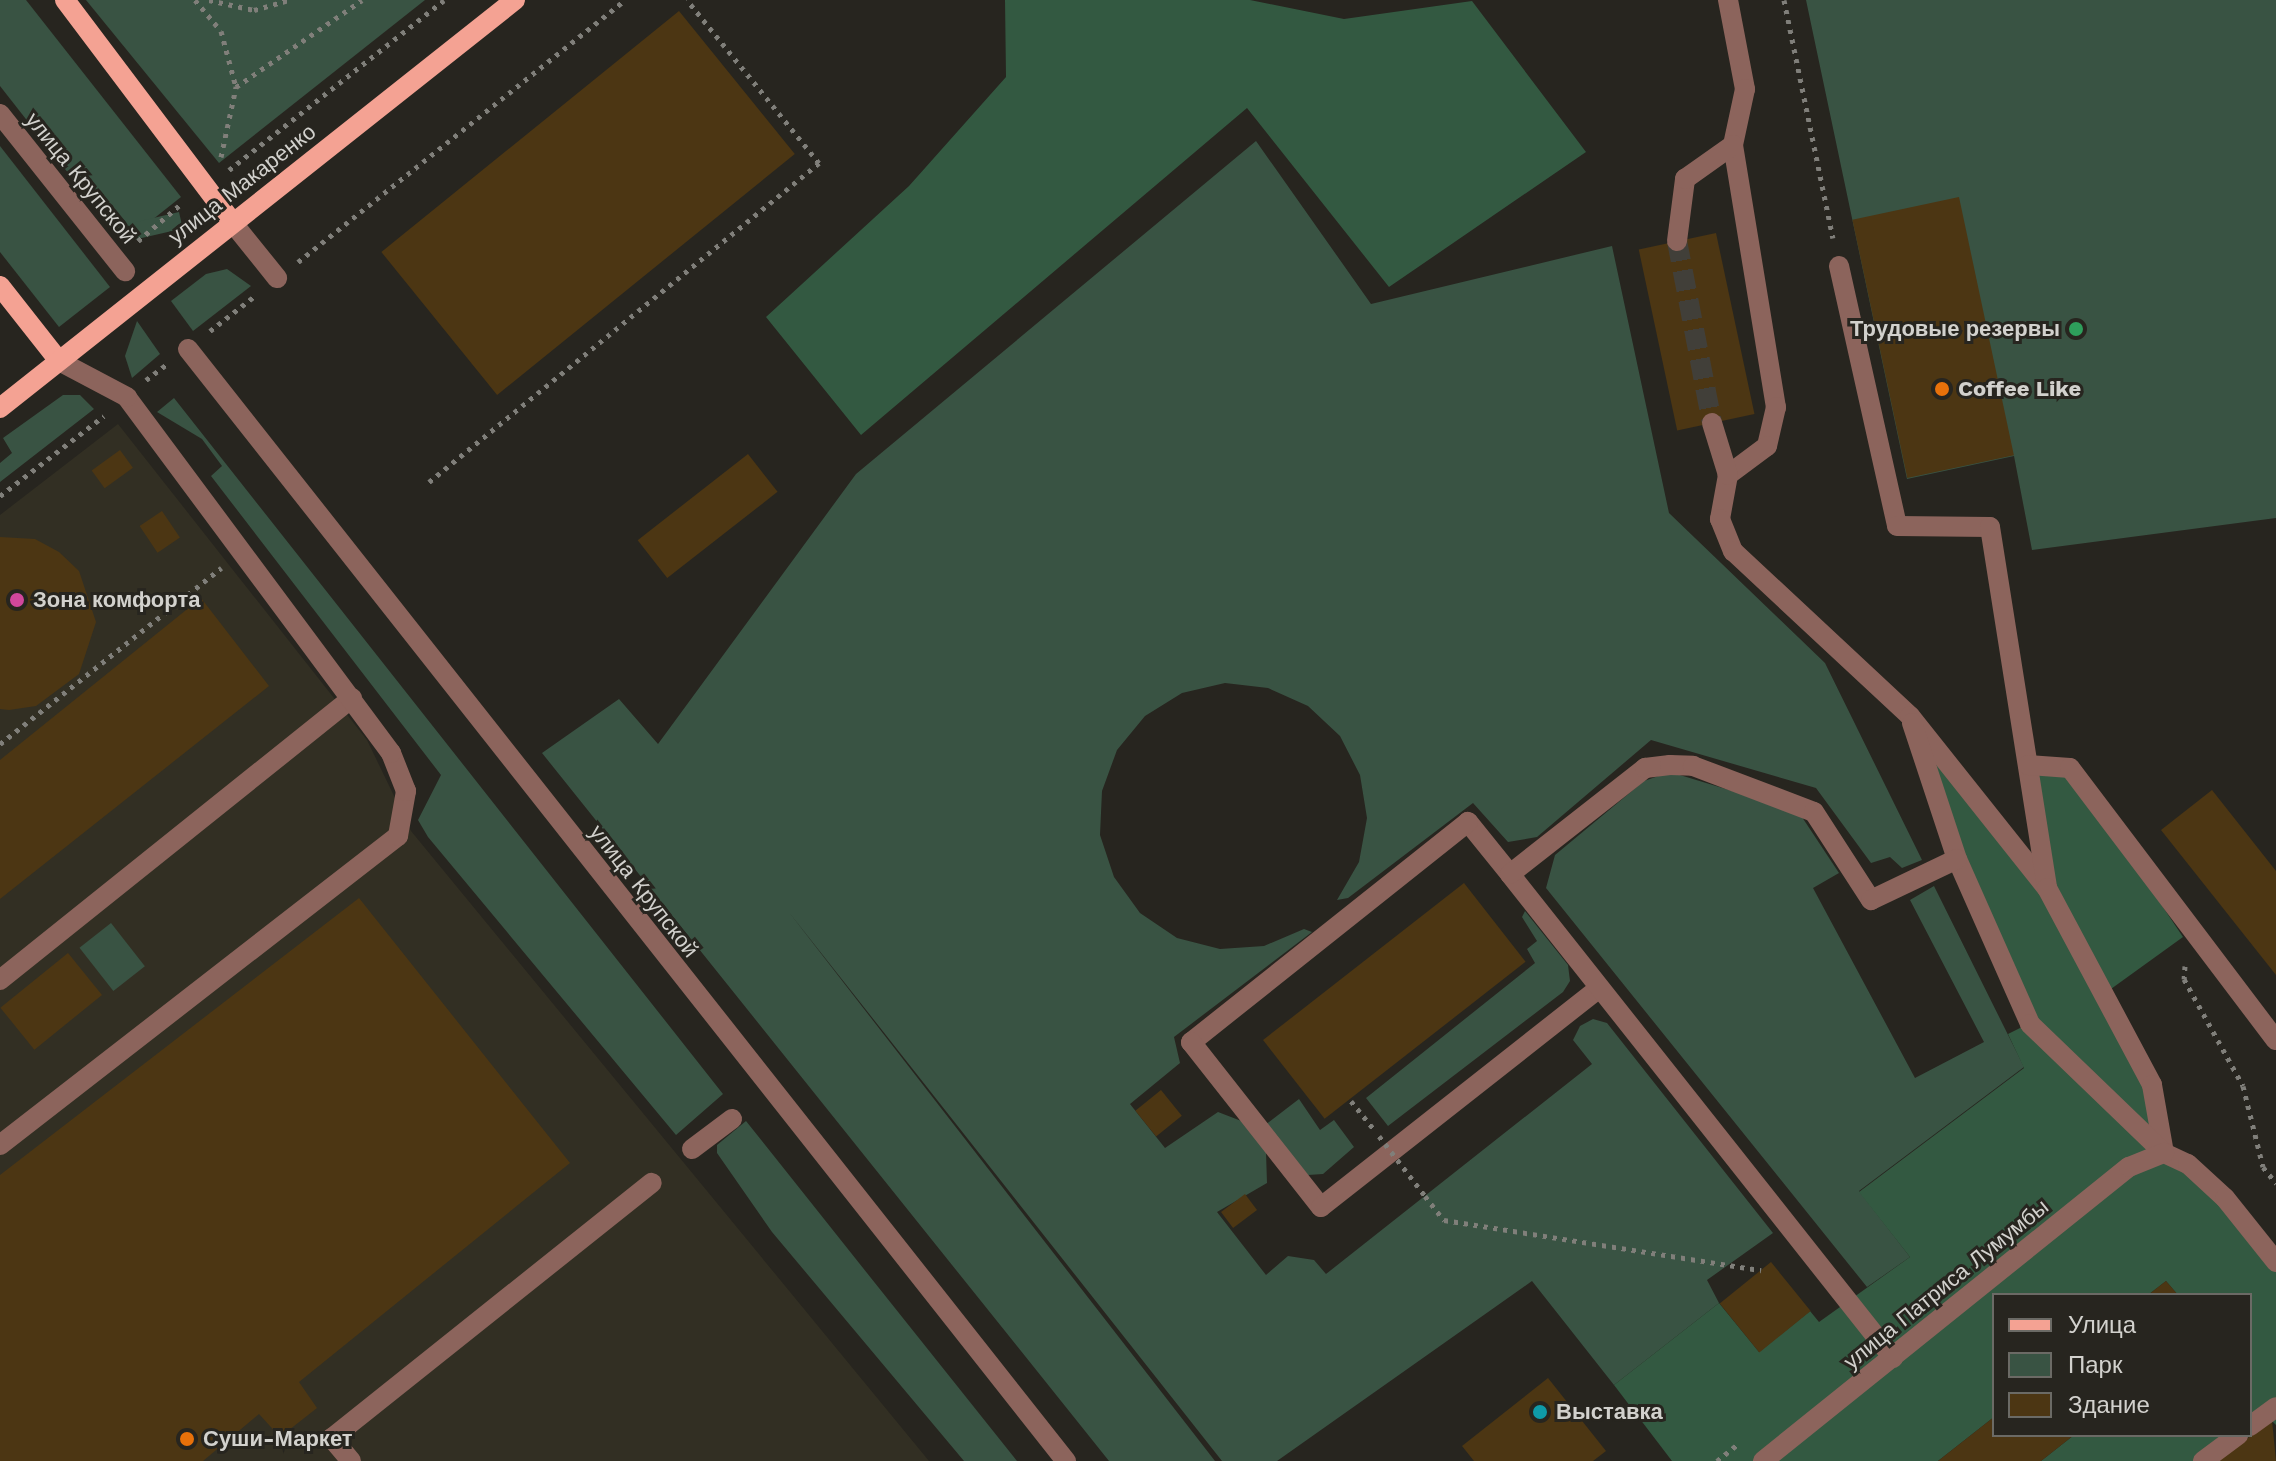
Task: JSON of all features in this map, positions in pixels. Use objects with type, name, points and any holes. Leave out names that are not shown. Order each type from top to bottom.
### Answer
[{"type":"main road","points":[[65,0],[232,222]]},
{"type":"main road","name":"улица Макаренко","points":[[0,408],[515,0]]},
{"type":"main road","points":[[0,286],[59,361]]},
{"type":"street","points":[[1728,0],[1745,89],[1733,145],[1776,407],[1767,446],[1728,475]]},
{"type":"street","name":"улица Крупской","points":[[0,114],[121,266]]},
{"type":"street","points":[[1677,241],[1685,179],[1733,145]]},
{"type":"street","points":[[232,222],[277,278]]},
{"type":"street","points":[[1839,266],[1897,526],[1990,527],[2047,888]]},
{"type":"street","name":"улица Крупской","points":[[188,349],[1066,1461]]},
{"type":"street","points":[[0,1145],[398,836],[406,791],[391,753],[127,397],[59,361]]},
{"type":"street","points":[[1712,423],[1728,475],[1720,519],[1733,551],[1910,716],[1974,789],[2047,888],[2152,1085],[2164,1153]]},
{"type":"street","points":[[0,980],[352,698]]},
{"type":"street","points":[[1910,716],[1957,859],[2030,1024],[2164,1153],[2188,1164],[2225,1198],[2276,1262]]},
{"type":"street","points":[[1510,874],[1645,768],[1670,765],[1693,766],[1814,812],[1871,900],[1957,859]]},
{"type":"street","points":[[2028,765],[2070,768],[2276,1040]]},
{"type":"street","points":[[1599,988],[1321,1207],[1191,1042],[1468,822],[1893,1358]]},
{"type":"street","points":[[692,1149],[732,1119]]},
{"type":"street","name":"улица Патриса Лумумбы","points":[[1763,1461],[2129,1167],[2164,1153]]},
{"type":"street","points":[[351,1461],[332,1438],[652,1183]]},
{"type":"street","points":[[2252,1425],[2276,1407]]},
{"type":"street","points":[[2203,1461],[2235,1437]]},
{"type":"path","points":[[195,0],[221,31],[236,87],[218,178],[444,0]]},
{"type":"path","points":[[209,0],[254,10],[289,0]]},
{"type":"path","points":[[236,87],[362,0]]},
{"type":"path","points":[[188,349],[625,0]]},
{"type":"path","points":[[429,482],[819,163],[687,0]]},
{"type":"path","points":[[1784,0],[1839,266]]},
{"type":"path","points":[[121,266],[185,201]]},
{"type":"path","points":[[0,496],[108,413]]},
{"type":"path","points":[[0,744],[242,551]]},
{"type":"path","points":[[2188,924],[2184,979],[2243,1086],[2263,1167],[2276,1183]]},
{"type":"path","points":[[1351,1101],[1444,1220],[1761,1270]]},
{"type":"shaded area","points":[[118,424],[367,740],[411,831],[929,1461],[0,1461],[0,515]]},
{"type":"green space","points":[[0,0],[26,0],[181,197],[123,243],[0,86]]},
{"type":"green space","points":[[86,0],[425,0],[219,163]]},
{"type":"green space","points":[[1005,0],[1250,0],[1344,19],[1472,1],[1586,152],[1389,287],[1247,108],[861,435],[766,317],[909,186],[1006,77]]},
{"type":"green space","name":"Трудовые резервы","points":[[1806,0],[2276,0],[2276,518],[2032,550],[2014,456],[1907,479]]},
{"type":"green space","points":[[1256,141],[1371,304],[1612,246],[1669,513],[1825,663],[1922,860],[1902,868],[1890,857],[1871,863],[1816,788],[1651,740],[1537,837],[1508,842],[1473,803],[1348,898],[1337,900],[1359,862],[1367,818],[1360,775],[1340,736],[1308,706],[1268,688],[1225,683],[1182,693],[1145,716],[1117,750],[1102,791],[1100,835],[1114,877],[1140,913],[1177,938],[1220,949],[1264,946],[1304,929],[1312,932],[1174,1037],[1180,1063],[1130,1104],[1165,1148],[1218,1112],[1244,1122],[1266,1152],[1267,1183],[1217,1212],[1266,1275],[1288,1256],[1314,1260],[1326,1274],[1592,1064],[1573,1040],[1580,1026],[1593,1019],[1607,1023],[1773,1233],[1707,1280],[1719,1303],[1614,1385],[1532,1281],[1277,1461],[1222,1461],[788,911],[1215,1461],[1109,1461],[542,753],[619,699],[658,744],[856,474]]},
{"type":"green space","points":[[0,146],[110,287],[59,327],[0,252]]},
{"type":"green space","points":[[179,212],[183,229],[121,243],[118,226]]},
{"type":"green space","points":[[227,269],[251,286],[193,331],[171,301],[206,274]]},
{"type":"green space","points":[[137,321],[160,354],[132,378],[125,356]]},
{"type":"green space","points":[[63,395],[80,395],[94,409],[0,482],[0,463],[12,453],[3,438]]},
{"type":"green space","points":[[174,398],[723,1094],[676,1135],[428,837],[418,820],[441,775],[211,476],[222,466],[202,439],[157,412]]},
{"type":"green space","points":[[1910,716],[2046,886],[2029,772],[2070,768],[2183,937],[2104,994],[2152,1085],[2164,1153],[2188,1164],[2276,1262],[2276,1425],[2271,1420],[2252,1434],[2252,1293],[2176,1293],[2166,1281],[2151,1293],[1992,1293],[1992,1419],[1938,1461],[1672,1461],[1614,1385],[1719,1303],[1759,1352],[1810,1311],[1819,1322],[1910,1257],[1859,1192],[2024,1068],[2008,1034],[2030,1023]]},
{"type":"green space","points":[[1670,772],[1798,811],[1839,873],[1813,888],[1915,1078],[1984,1042],[1910,900],[1934,886],[2024,1067],[1859,1191],[1910,1257],[1867,1287],[1546,888],[1555,855],[1644,781]]},
{"type":"green space","points":[[1525,911],[1568,965],[1570,981],[1563,992],[1388,1126],[1366,1098],[1535,963],[1527,949],[1537,941],[1522,917]]},
{"type":"green space","points":[[111,923],[145,966],[113,991],[79,948]]},
{"type":"green space","points":[[1299,1099],[1320,1130],[1334,1120],[1354,1147],[1323,1174],[1308,1175],[1265,1125]]},
{"type":"green space","points":[[746,1121],[1017,1461],[964,1461],[772,1232],[717,1153],[717,1145]]},
{"type":"green space","points":[[2071,1437],[2249,1437],[2217,1461],[2041,1461]]},
{"type":"building","points":[[679,11],[795,154],[497,395],[381,252]]},
{"type":"building","points":[[1959,197],[2014,455],[1907,478],[1852,220]]},
{"type":"building","points":[[1716,233],[1754,414],[1677,430],[1639,249]]},
{"type":"building","points":[[120,450],[133,468],[105,488],[92,471]]},
{"type":"building","points":[[748,454],[778,492],[667,578],[638,540]]},
{"type":"building","points":[[162,511],[180,538],[158,553],[140,526]]},
{"type":"building","points":[[0,537],[35,539],[59,552],[79,571],[96,622],[79,674],[36,706],[9,710],[0,709]]},
{"type":"building","points":[[201,598],[269,686],[0,899],[0,760]]},
{"type":"building","points":[[2212,790],[2276,871],[2276,975],[2161,830]]},
{"type":"building","points":[[1464,883],[1526,962],[1325,1119],[1263,1040]]},
{"type":"building","points":[[359,898],[570,1163],[299,1382],[317,1408],[280,1437],[259,1414],[203,1461],[0,1461],[0,1175]]},
{"type":"building","points":[[68,953],[102,995],[34,1050],[0,1008]]},
{"type":"building","points":[[1161,1090],[1182,1116],[1156,1136],[1135,1111]]},
{"type":"building","points":[[1245,1194],[1257,1210],[1233,1228],[1221,1212]]},
{"type":"building","points":[[1771,1262],[1811,1311],[1759,1352],[1720,1304]]},
{"type":"building","points":[[2166,1281],[2176,1293],[2151,1293]]},
{"type":"building","name":"Выставка","points":[[1548,1378],[1606,1451],[1593,1461],[1474,1461],[1462,1446]]},
{"type":"building","points":[[1992,1419],[1992,1437],[2071,1437],[2041,1461],[1938,1461]]},
{"type":"building","points":[[2272,1420],[2276,1461],[2217,1461],[2252,1437]]},
{"type":"tunnel","points":[[1677,241],[1712,423]]},
{"type":"place","name":"Трудовые резервы","points":[[2076,329]]},
{"type":"place","name":"Coffee Like","points":[[1942,389]]},
{"type":"place","name":"Зона комфорта","points":[[17,600]]},
{"type":"place","name":"Выставка","points":[[1540,1412]]},
{"type":"place","name":"Суши-Маркет","points":[[187,1439]]}]
